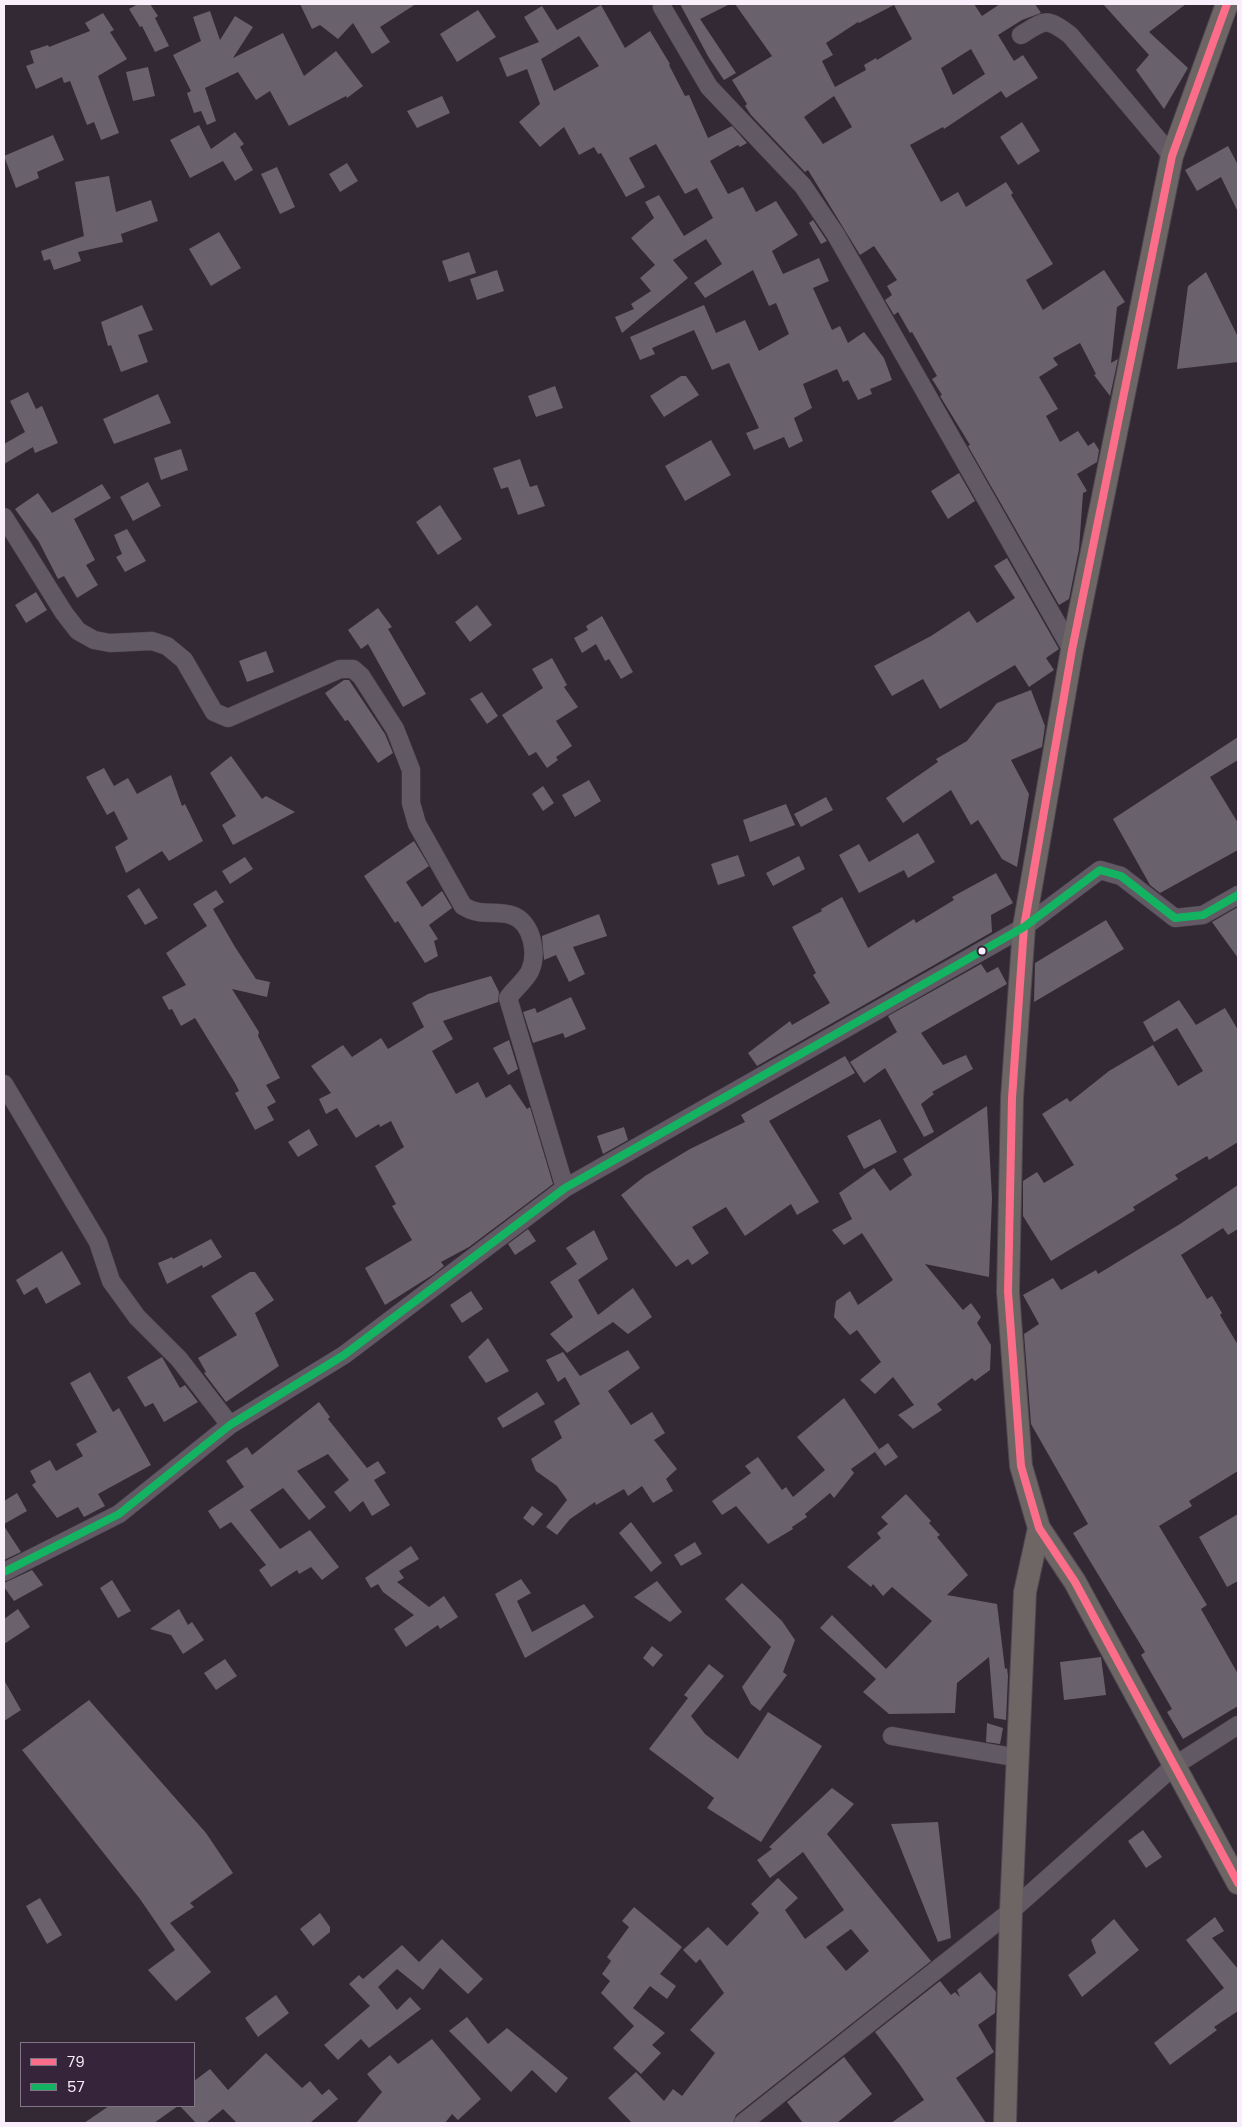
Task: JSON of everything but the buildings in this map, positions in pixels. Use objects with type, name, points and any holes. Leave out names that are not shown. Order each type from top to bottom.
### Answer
[{"type":"main road","points":[[1227,4],[1172,156],[1072,650],[1024,927],[1012,1098],[1008,1292],[1021,1466],[1039,1528],[1074,1582],[1238,1883]]},
{"type":"main road","points":[[1005,2123],[1011,1911],[1025,1592],[1039,1528]]},
{"type":"street","points":[[662,7],[709,87],[803,186],[836,235],[1072,650]]},
{"type":"street","points":[[1021,35],[1042,22],[1051,21],[1070,36],[1172,156]]},
{"type":"street","points":[[4,517],[64,613],[78,631],[94,640],[102,642],[152,641],[167,646],[184,660],[214,712],[228,718],[340,669],[353,669],[361,676],[396,729],[411,770],[411,803],[418,824],[463,906],[475,913],[511,915],[522,920],[529,928],[533,957],[530,972],[508,998],[565,1188]]},
{"type":"street","points":[[4,1572],[119,1514],[230,1425],[344,1355],[565,1188],[1024,927],[1100,870],[1120,876],[1175,918],[1203,916],[1238,895]]},
{"type":"street","points":[[4,1084],[98,1242],[111,1281],[137,1317],[179,1359],[230,1425]]},
{"type":"street","points":[[743,2123],[1011,1911],[1174,1766],[1238,1725]]},
{"type":"street","points":[[892,1736],[1019,1758]]},
{"type":"transit line","name":"79","points":[[1227,4],[1172,156],[1072,650],[1024,927],[1012,1098],[1008,1292],[1021,1466],[1039,1528],[1075,1582],[1238,1883]]},
{"type":"transit line","name":"57","points":[[4,1572],[119,1514],[230,1425],[344,1355],[565,1188],[1024,927],[1100,870],[1121,876],[1175,918],[1203,915],[1238,895]]}]
